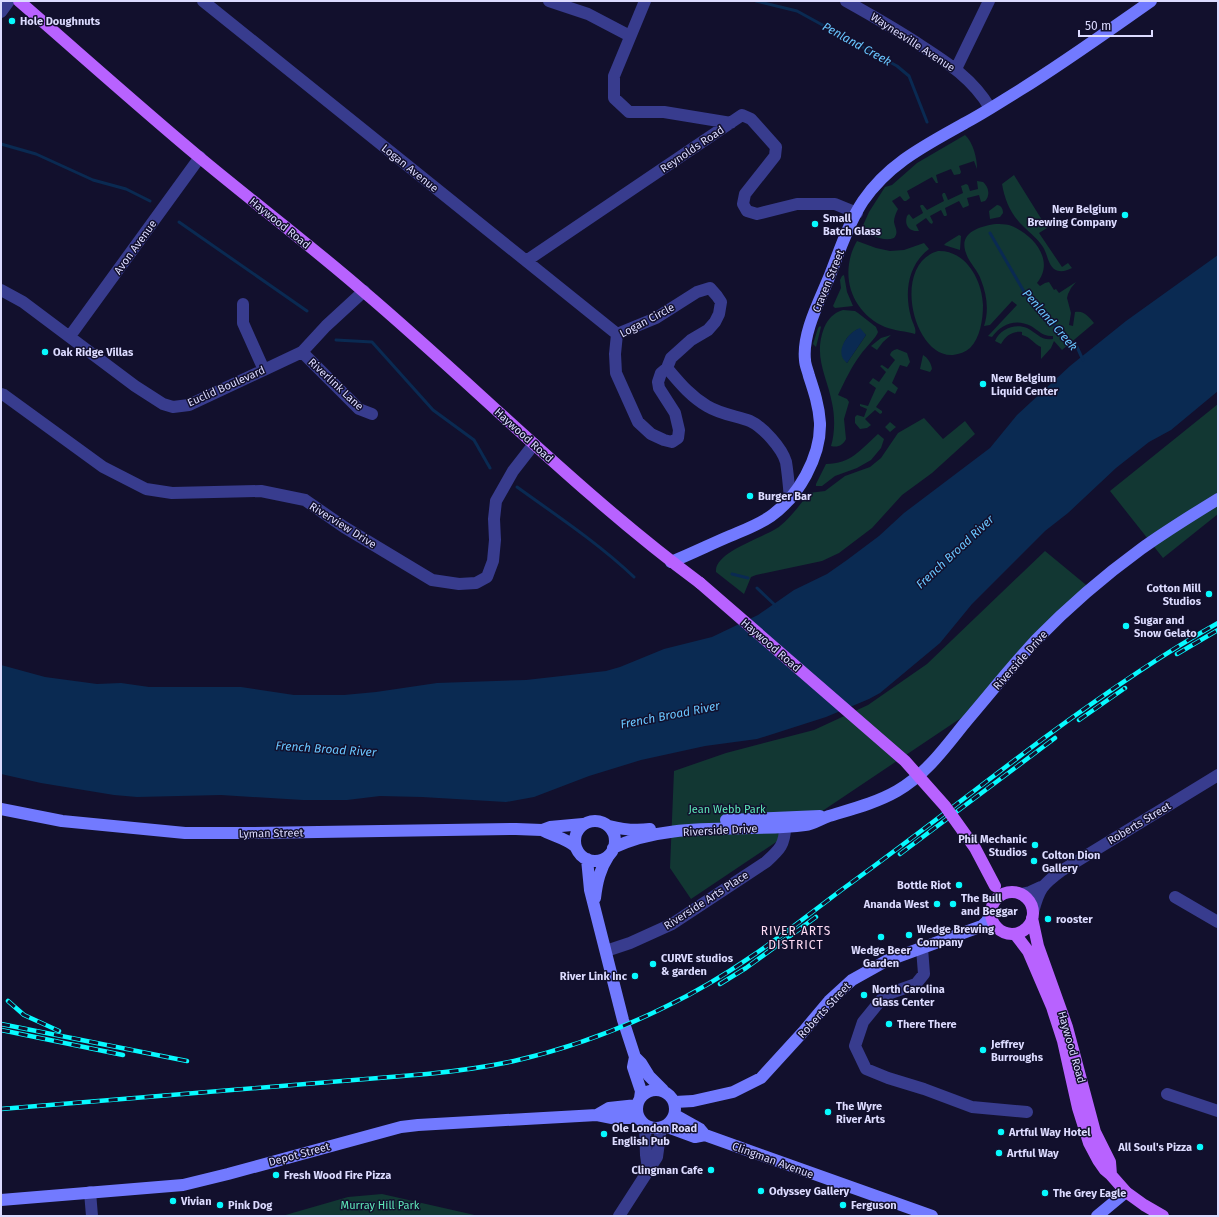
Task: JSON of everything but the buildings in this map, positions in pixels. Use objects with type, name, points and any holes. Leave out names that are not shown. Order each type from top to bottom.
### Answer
[{"type":"main road","name":"Haywood Road","points":[[19,1],[200,157],[364,291],[615,516],[671,562],[700,583],[905,761],[945,806],[975,848],[998,891]]},
{"type":"main road","name":"Craven Street","points":[[671,562],[699,551],[769,518],[790,499],[805,476],[814,457],[819,438],[820,425],[818,408],[805,360],[806,342],[810,327],[831,273],[857,213],[862,202],[872,190],[899,162],[1057,66],[1151,1]]},
{"type":"main road","name":"Riverside Drive","points":[[612,851],[633,840],[663,834],[728,828],[785,827],[814,824],[827,817],[877,800],[896,791],[913,780],[934,761],[1035,641],[1065,612],[1110,572],[1142,548],[1218,499]]},
{"type":"main road","name":"Lyman Street","points":[[1,808],[62,821],[185,833],[516,829],[542,830],[550,827],[583,824]]},
{"type":"main road","name":"Riverside Drive","points":[[609,826],[633,831],[680,824],[716,821],[812,816],[827,817]]},
{"type":"main road","points":[[594,907],[598,876],[601,867],[612,851],[614,836],[609,826],[593,820],[583,824],[576,833],[574,839],[578,852],[587,859],[599,860],[605,858],[612,851]]},
{"type":"main road","name":"Lyman Street","points":[[542,830],[565,839],[576,847]]},
{"type":"main road","points":[[587,859],[589,883],[594,907],[623,1020],[635,1057],[649,1076],[668,1093],[675,1102],[675,1115],[669,1124],[663,1127],[655,1128],[642,1121],[637,1111],[640,1091],[633,1067],[635,1057]]},
{"type":"main road","points":[[982,926],[987,921],[991,913],[998,891],[1021,894],[1030,902],[1032,915],[1026,929],[1015,934],[1009,934],[997,928],[991,913]]},
{"type":"main road","name":"Haywood Road","points":[[1032,915],[1038,946],[1067,1027],[1067,1040],[1078,1108],[1089,1143],[1105,1170],[1126,1192]]},
{"type":"main road","name":"Roberts Street","points":[[675,1102],[693,1101],[733,1092],[760,1078],[803,1032],[829,1001],[852,980],[886,961],[982,926],[997,928]]},
{"type":"main road","name":"Haywood Road","points":[[1015,934],[1028,951],[1067,1040]]},
{"type":"main road","points":[[638,1102],[644,1093],[650,1090],[663,1090]]},
{"type":"main road","name":"Depot Street","points":[[597,1115],[610,1108],[638,1102]]},
{"type":"main road","name":"Depot Street","points":[[1,1200],[183,1185],[401,1127],[597,1115],[642,1121]]},
{"type":"main road","name":"Clingman Avenue","points":[[675,1115],[700,1129],[704,1136]]},
{"type":"main road","name":"Clingman Avenue","points":[[663,1127],[695,1136],[704,1136],[932,1216]]},
{"type":"main road","points":[[1097,1216],[1126,1192],[1162,1216]]},
{"type":"street","points":[[1,12],[9,1]]},
{"type":"street","name":"Logan Avenue","points":[[203,1],[617,334]]},
{"type":"street","points":[[549,1],[588,14],[630,36]]},
{"type":"street","name":"Reynolds Road","points":[[645,1],[614,76],[614,98],[629,112],[664,112],[731,123]]},
{"type":"street","name":"Waynesville Avenue","points":[[846,1],[882,21],[956,68],[977,89],[990,108]]},
{"type":"street","points":[[956,68],[988,1]]},
{"type":"street","points":[[731,123],[742,115],[751,119],[776,147],[775,156],[745,194],[743,204],[747,211],[757,214],[798,204],[834,204],[857,213]]},
{"type":"street","name":"Reynolds Road","points":[[526,261],[731,123]]},
{"type":"street","name":"Avon Avenue","points":[[70,336],[200,157]]},
{"type":"street","name":"Logan Circle","points":[[710,288],[718,296],[720,302],[719,314],[715,322],[708,330],[691,340],[671,358],[667,368],[661,373],[658,382],[659,388],[675,413],[678,425],[678,438],[672,442],[651,434],[638,422],[616,373],[615,354],[617,334],[656,318],[697,292],[710,288]]},
{"type":"street","name":"Euclid Boulevard","points":[[1,290],[23,302],[135,386],[163,404],[173,407],[189,404],[302,352],[326,326],[364,291]]},
{"type":"street","points":[[244,304],[242,323],[264,370]]},
{"type":"street","name":"Riverlink Lane","points":[[302,352],[359,409],[372,414]]},
{"type":"street","points":[[667,368],[691,396],[708,407],[751,422],[765,431],[785,460],[790,499]]},
{"type":"street","name":"Riverview Drive","points":[[1,394],[103,467],[146,489],[172,493],[261,491],[304,500],[344,527],[432,580],[459,584],[476,583],[487,577],[493,561],[496,501],[513,471],[534,444]]},
{"type":"street","name":"Roberts Street","points":[[1032,915],[1041,888],[1061,871],[1218,775]]},
{"type":"street","name":"Riverside Arts Place","points":[[606,951],[630,943],[672,924],[766,862],[782,845],[785,827]]},
{"type":"street","name":"Roberts Street","points":[[1021,894],[1041,888]]},
{"type":"street","points":[[1175,897],[1218,922]]},
{"type":"street","points":[[922,948],[924,974],[916,984],[885,995],[863,1022],[855,1046],[866,1068],[888,1078],[924,1089],[972,1107],[1027,1112]]},
{"type":"street","points":[[1167,1094],[1218,1111]]},
{"type":"street","points":[[642,1121],[648,1169]]},
{"type":"street","points":[[619,1216],[657,1157],[663,1127]]},
{"type":"street","points":[[90,1192],[92,1216]]},
{"type":"green space","points":[[965,135],[974,150],[977,169],[974,161],[959,166],[961,172],[960,174],[954,175],[951,169],[936,175],[938,183],[936,183],[932,177],[907,191],[910,198],[906,201],[904,201],[900,196],[892,201],[898,209],[894,220],[896,232],[894,238],[881,239],[861,230],[869,212],[885,187],[892,185],[917,163]]},
{"type":"green space","points":[[1014,175],[1047,228],[1039,233],[1062,267],[1068,263],[1072,268],[1063,271],[1054,269],[1050,264],[1041,244],[1012,213],[1002,184]]},
{"type":"green space","points":[[977,181],[983,182],[987,188],[988,196],[985,201],[981,202],[979,195],[967,198],[968,206],[963,208],[959,201],[945,208],[946,216],[944,216],[941,210],[930,216],[933,222],[932,224],[926,218],[916,225],[919,231],[912,230],[908,227],[906,222],[907,216],[909,214],[913,219],[923,213],[920,206],[921,205],[923,205],[927,210],[944,201],[942,195],[943,193],[945,193],[948,200],[963,193],[961,186],[966,184],[968,185],[970,191],[978,189]]},
{"type":"green space","points":[[997,205],[1002,208],[1003,213],[1000,217],[990,219],[989,211]]},
{"type":"green space","points":[[996,224],[1009,225],[1018,229],[1026,234],[1039,248],[1043,257],[1044,265],[1042,274],[1037,283],[1040,286],[1049,282],[1054,290],[1056,289],[1059,293],[1076,282],[1071,288],[1067,298],[1071,313],[1069,325],[1073,326],[1075,312],[1086,314],[1094,323],[1062,350],[1054,341],[1051,348],[1041,359],[1041,347],[1028,337],[1022,335],[1022,332],[1010,334],[1001,344],[995,341],[1004,330],[1018,326],[1027,328],[1042,338],[1053,339],[1053,336],[1043,334],[1031,326],[1020,323],[1009,324],[996,332],[992,337],[988,336],[1017,305],[1012,301],[990,325],[984,326],[987,309],[985,291],[980,276],[967,257],[964,246],[965,240],[972,231],[984,226]]},
{"type":"green space","points":[[959,235],[961,236],[960,250],[944,245],[946,243]]},
{"type":"green space","points":[[857,241],[890,251],[904,250],[924,243],[929,249],[916,263],[912,271],[908,289],[909,308],[915,334],[885,327],[868,316],[856,302],[849,284],[848,274],[850,258]]},
{"type":"green space","points":[[938,251],[948,252],[957,256],[971,268],[976,277],[982,295],[983,305],[979,334],[970,348],[962,353],[953,355],[939,352],[927,342],[918,327],[913,309],[912,290],[915,273],[924,259]]},
{"type":"green space","points":[[844,275],[847,292],[853,306],[835,308],[833,306],[841,288],[840,280]]},
{"type":"green space","points":[[843,310],[855,311],[876,327],[878,332],[854,364],[838,395],[847,399],[849,402],[844,419],[846,439],[840,446],[834,447],[831,446],[834,430],[833,408],[820,357],[820,348],[824,328],[829,319],[836,313]],"holes":[[[858,329],[866,335],[847,363],[843,353],[846,339]]]},
{"type":"green space","points":[[820,326],[821,327],[816,347],[813,344]]},
{"type":"green space","points":[[891,335],[877,350],[871,346],[881,338]]},
{"type":"green space","points":[[897,349],[907,353],[910,362],[907,367],[900,365],[892,383],[898,388],[895,394],[888,390],[876,407],[882,411],[882,413],[880,414],[875,410],[865,419],[871,425],[867,428],[860,429],[855,423],[855,417],[857,415],[864,417],[867,409],[860,406],[860,404],[868,406],[876,388],[869,383],[873,378],[879,382],[886,372],[880,366],[882,365],[888,369],[895,360],[890,354]]},
{"type":"green space","points":[[923,355],[928,359],[931,365],[932,369],[930,372],[920,369]]},
{"type":"green space","points":[[1218,404],[1218,514],[1163,558],[1110,491]]},
{"type":"green space","points":[[924,418],[943,439],[965,421],[975,434],[932,473],[902,495],[872,528],[839,553],[822,561],[751,577],[744,594],[716,572],[718,564],[732,551],[780,526],[792,515],[809,493],[825,491],[845,476],[870,467],[881,458],[898,433]]},
{"type":"green space","points":[[890,422],[896,427],[890,432],[885,427]]},
{"type":"green space","points":[[878,434],[884,439],[881,448],[871,460],[857,468],[835,476],[822,486],[816,486],[826,464],[842,462],[849,459]]},
{"type":"green space","name":"Jean Webb Park","points":[[1045,551],[1091,589],[970,712],[691,899],[670,868],[674,771],[726,753],[814,730],[868,705],[927,664]]},
{"type":"green space","name":"Murray Hill Park","points":[[382,1194],[479,1216],[282,1216],[348,1197]]},
{"type":"water","name":"French Broad River","points":[[1218,255],[1218,391],[1171,430],[1149,442],[1116,468],[1068,513],[1045,531],[972,604],[940,643],[880,693],[869,699],[826,717],[757,739],[705,746],[641,760],[589,776],[534,797],[506,802],[380,796],[347,800],[303,800],[221,795],[137,797],[114,795],[41,783],[1,774],[1,665],[45,677],[97,684],[121,683],[149,687],[241,687],[294,695],[344,695],[437,683],[526,680],[606,671],[620,667],[664,649],[712,637],[758,615],[794,590],[827,574],[879,536],[904,513],[990,448],[1017,415],[1070,366],[1126,321]]},
{"type":"water","points":[[860,328],[866,335],[847,363],[841,354],[844,343],[855,330]]},
{"type":"waterway","name":"Penland Creek","points":[[756,1],[797,11],[897,66],[909,76],[927,122]]},
{"type":"waterway","points":[[1,144],[36,154],[93,180],[126,189],[150,201]]},
{"type":"waterway","points":[[179,222],[307,311]]},
{"type":"waterway","name":"Penland Creek","points":[[990,233],[1026,295],[1044,312],[1060,332],[1077,347],[1083,360]]},
{"type":"waterway","points":[[336,340],[372,342],[433,410],[474,440],[490,468]]},
{"type":"waterway","points":[[517,487],[591,541],[634,577]]},
{"type":"waterway","points":[[732,574],[748,578]]},
{"type":"waterway","points":[[757,588],[776,606]]},
{"type":"railway","points":[[1,1109],[460,1070],[503,1063],[554,1051],[611,1031],[649,1015],[690,994],[735,968],[799,922],[1044,738],[1129,678],[1218,623]]},
{"type":"railway","points":[[1177,654],[1218,630]]},
{"type":"railway","points":[[1079,720],[1125,688]]},
{"type":"railway","points":[[900,854],[1055,738]]},
{"type":"railway","points":[[720,984],[746,968],[816,917]]},
{"type":"railway","points":[[8,1001],[24,1015],[59,1031]]},
{"type":"railway","points":[[1,1024],[187,1061]]},
{"type":"railway","points":[[1,1030],[123,1055]]},
{"type":"place","name":"Hole Doughnuts","points":[[12,21]]},
{"type":"place","name":"New Belgium Brewing Company","points":[[1125,215]]},
{"type":"place","name":"Small Batch Glass","points":[[815,224]]},
{"type":"place","name":"Oak Ridge Villas","points":[[45,352]]},
{"type":"place","name":"New Belgium Liquid Center","points":[[983,384]]},
{"type":"place","name":"Burger Bar","points":[[750,496]]},
{"type":"place","name":"Cotton Mill Studios","points":[[1209,594]]},
{"type":"place","name":"Sugar and Snow Gelato","points":[[1126,626]]},
{"type":"place","name":"Phil Mechanic Studios","points":[[1035,845]]},
{"type":"place","name":"Colton Dion Gallery","points":[[1034,861]]},
{"type":"place","name":"Bottle Riot","points":[[959,885]]},
{"type":"place","name":"Ananda West","points":[[937,904]]},
{"type":"place","name":"The Bull and Beggar","points":[[953,904]]},
{"type":"place","name":"rooster","points":[[1048,919]]},
{"type":"place","name":"Wedge Brewing Company","points":[[909,935]]},
{"type":"place","name":"Wedge Beer Garden","points":[[881,937]]},
{"type":"place","name":"CURVE studios & garden","points":[[653,964]]},
{"type":"place","name":"River Link Inc","points":[[635,976]]},
{"type":"place","name":"North Carolina Glass Center","points":[[864,995]]},
{"type":"place","name":"There There","points":[[889,1024]]},
{"type":"place","name":"Jeffrey Burroughs","points":[[983,1050]]},
{"type":"place","name":"The Wyre River Arts","points":[[828,1112]]},
{"type":"place","name":"Artful Way Hotel","points":[[1001,1132]]},
{"type":"place","name":"Ole London Road English Pub","points":[[604,1134]]},
{"type":"place","name":"All Soul's Pizza","points":[[1200,1147]]},
{"type":"place","name":"Artful Way","points":[[999,1153]]},
{"type":"place","name":"Clingman Cafe","points":[[711,1170]]},
{"type":"place","name":"Fresh Wood Fire Pizza","points":[[276,1175]]},
{"type":"place","name":"Odyssey Gallery","points":[[761,1191]]},
{"type":"place","name":"The Grey Eagle","points":[[1045,1193]]},
{"type":"place","name":"Vivian","points":[[173,1201]]},
{"type":"place","name":"Pink Dog","points":[[220,1205]]},
{"type":"place","name":"Ferguson","points":[[843,1205]]},
{"type":"district","name":"RIVER ARTS DISTRICT","points":[[796,938]]}]
